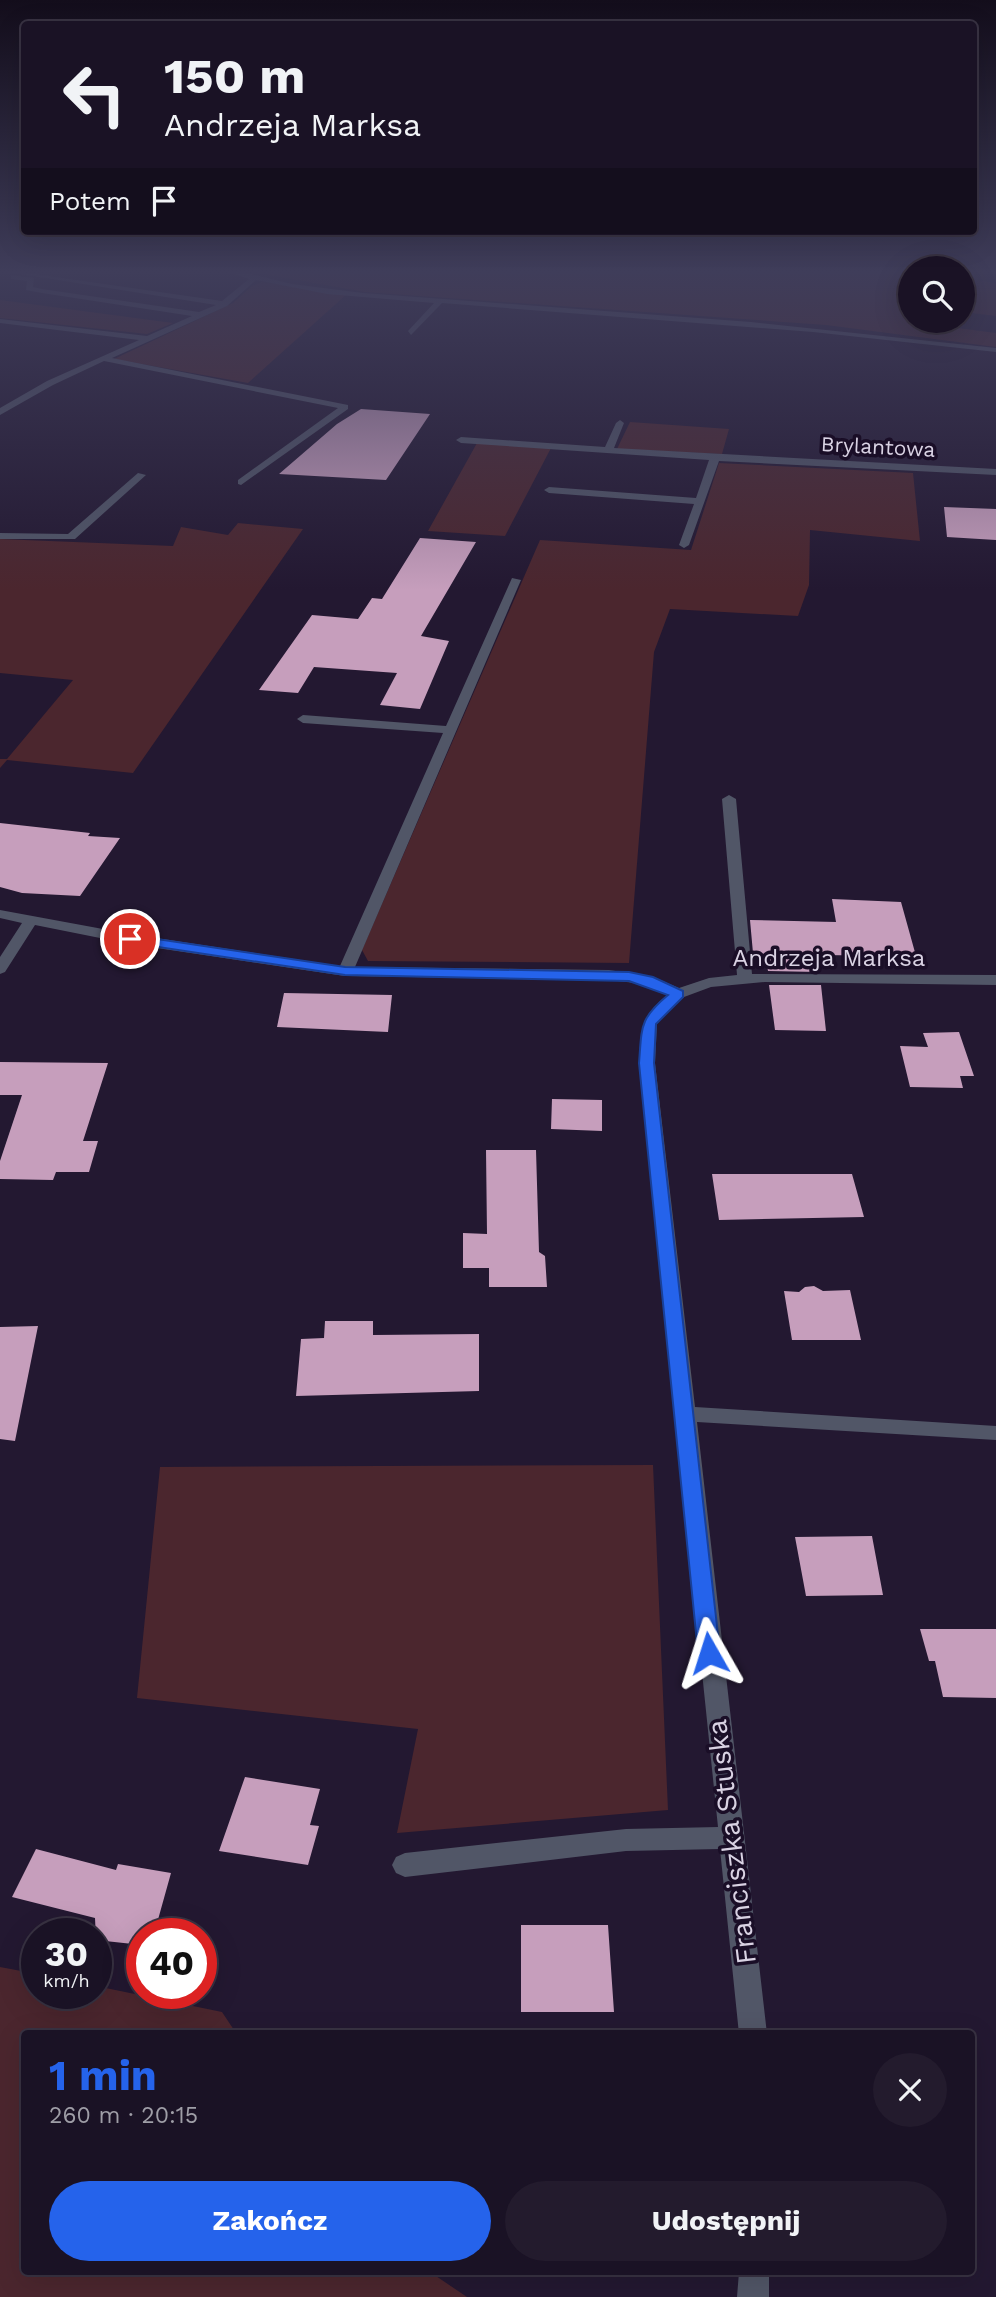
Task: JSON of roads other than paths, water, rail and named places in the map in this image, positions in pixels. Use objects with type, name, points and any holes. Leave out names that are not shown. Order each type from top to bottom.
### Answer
[{"type":"street","points":[[0,412],[21,398],[67,376]]},
{"type":"street","points":[[190,376],[345,407],[241,482]]},
{"type":"street","points":[[607,450],[620,423]]},
{"type":"street","name":"Brylantowa","points":[[461,440],[715,458],[996,472]]},
{"type":"street","points":[[684,545],[715,458]]},
{"type":"street","points":[[0,536],[71,537],[141,475]]},
{"type":"street","points":[[549,490],[700,500]]},
{"type":"street","points":[[345,971],[516,580]]},
{"type":"street","points":[[303,719],[450,730]]},
{"type":"street","points":[[729,799],[745,978]]},
{"type":"street","points":[[0,914],[30,922],[345,971],[609,975],[648,980],[678,994]]},
{"type":"street","points":[[0,969],[30,922]]},
{"type":"street","name":"Andrzeja Marksa","points":[[678,994],[709,983],[745,978],[996,980]]},
{"type":"street","name":"Franciszka Stuska","points":[[678,994],[660,1009],[649,1024],[646,1043],[753,2030]]},
{"type":"street","points":[[685,1414],[996,1433]]},
{"type":"street","points":[[405,1865],[626,1840],[730,1838]]},
{"type":"street","points":[[753,2297],[754,2275]]}]
